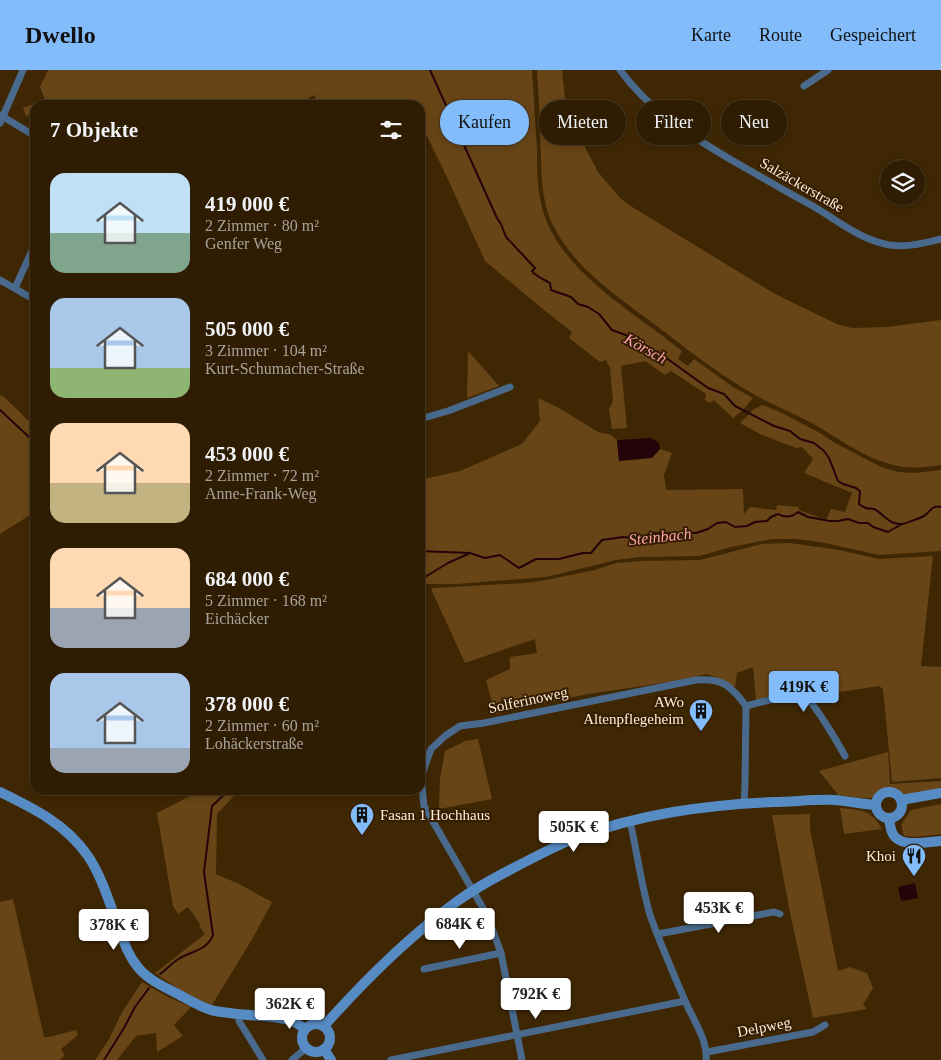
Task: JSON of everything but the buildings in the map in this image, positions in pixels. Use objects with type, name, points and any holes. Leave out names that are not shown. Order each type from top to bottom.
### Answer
[{"type":"street","points":[[23,70],[1,118],[30,133]]},
{"type":"street","name":"Salzäckerstraße","points":[[620,70],[654,108],[678,126],[708,146],[822,211],[859,235],[883,244],[898,246],[926,243],[941,239]]},
{"type":"street","points":[[804,86],[828,70]]},
{"type":"street","points":[[16,288],[30,256]]},
{"type":"street","points":[[0,280],[30,297]]},
{"type":"street","points":[[425,418],[448,411],[510,387]]},
{"type":"street","name":"Solferinoweg","points":[[425,766],[431,749],[460,726],[484,723],[696,680],[711,680],[722,683],[733,690],[746,706]]},
{"type":"street","points":[[744,804],[746,784],[746,706],[795,696],[805,698],[815,708],[845,756]]},
{"type":"street","points":[[0,792],[36,810],[60,825],[77,842],[97,871],[130,956],[146,976],[213,1011],[286,1019],[295,1022],[305,1029]]},
{"type":"street","points":[[886,792],[897,795],[900,800],[902,806],[895,817],[884,817],[877,810],[877,800],[886,792]]},
{"type":"street","points":[[900,800],[941,793]]},
{"type":"street","name":"Solferinoweg","points":[[423,795],[424,806],[488,915],[501,953],[522,1060]]},
{"type":"street","points":[[324,1026],[391,956],[420,930],[473,890],[522,863],[573,839],[630,821],[699,808],[833,800],[876,805]]},
{"type":"street","points":[[889,818],[894,836],[901,842],[941,841]]},
{"type":"street","points":[[630,821],[642,885],[651,915],[685,1001],[703,1040],[707,1056]]},
{"type":"street","points":[[658,934],[774,912],[780,914]]},
{"type":"street","points":[[424,969],[501,953]]},
{"type":"street","points":[[391,1060],[685,1001]]},
{"type":"street","points":[[240,1021],[264,1060]]},
{"type":"street","points":[[312,1024],[324,1026],[330,1038],[327,1046],[315,1052],[306,1048],[302,1041],[305,1029],[312,1024]]},
{"type":"street","name":"Delpweg","points":[[707,1056],[813,1032],[825,1025]]},
{"type":"street","points":[[292,1060],[306,1048]]},
{"type":"street","points":[[324,1049],[331,1060]]},
{"type":"shaded area","points":[[48,70],[532,70],[541,203],[549,226],[562,248],[598,287],[682,351],[678,359],[688,366],[694,359],[733,387],[753,398],[733,418],[714,400],[710,403],[705,400],[706,394],[671,371],[665,375],[645,361],[621,366],[627,428],[612,429],[609,409],[613,401],[610,368],[606,360],[600,362],[569,338],[572,332],[485,261],[425,132],[425,100],[317,100],[314,95],[306,100],[45,100],[40,87]]},
{"type":"shaded area","points":[[537,70],[562,70],[565,100],[539,100],[539,110]]},
{"type":"shaded area","points":[[30,105],[30,118],[29,115],[26,116],[23,108]]},
{"type":"shaded area","points":[[540,145],[584,145],[598,172],[620,198],[775,294],[839,325],[852,328],[887,327],[941,320],[941,465],[922,467],[895,466],[871,457],[806,420],[755,395],[696,356],[602,284],[575,258],[554,227],[549,216],[542,181]]},
{"type":"shaded area","points":[[468,351],[499,386],[467,398]]},
{"type":"shaded area","points":[[0,395],[30,422],[30,515],[0,534]]},
{"type":"shaded area","points":[[538,398],[559,408],[598,432],[611,435],[617,440],[619,461],[657,453],[660,449],[672,453],[664,475],[666,490],[743,489],[744,514],[750,507],[776,510],[777,505],[799,507],[799,510],[826,520],[831,509],[845,512],[852,493],[804,473],[813,459],[802,447],[796,448],[760,434],[740,423],[754,409],[763,405],[782,413],[881,467],[898,472],[915,473],[941,470],[941,551],[879,555],[825,543],[797,539],[772,539],[731,547],[699,556],[640,557],[616,560],[546,577],[456,584],[425,584],[425,479],[460,471],[522,444],[540,421]]},
{"type":"shaded area","points":[[651,438],[659,443],[660,449],[652,458],[619,461],[617,440]]},
{"type":"shaded area","points":[[789,543],[839,550],[879,559],[933,556],[921,666],[941,667],[941,778],[892,782],[883,689],[879,686],[820,695],[812,687],[756,700],[753,667],[737,673],[735,687],[707,674],[669,682],[588,694],[495,714],[486,680],[510,669],[510,657],[537,653],[535,639],[465,663],[431,589],[526,583],[595,570],[616,563],[700,560],[762,544]]},
{"type":"shaded area","points":[[478,739],[492,799],[439,809],[440,779],[445,751],[465,741]]},
{"type":"shaded area","points":[[888,752],[890,784],[941,781],[941,789],[903,795],[897,791],[888,790],[870,798],[838,795],[819,771]]},
{"type":"shaded area","points":[[192,795],[248,795],[234,796],[217,814],[216,874],[272,902],[254,936],[212,1005],[182,991],[155,973],[205,934],[188,907],[178,914],[173,906],[157,813]]},
{"type":"shaded area","points":[[941,804],[941,834],[915,837],[904,836],[901,825],[911,810]]},
{"type":"shaded area","points":[[840,808],[859,810],[869,814],[878,822],[882,829],[844,834]]},
{"type":"shaded area","points":[[810,814],[810,829],[838,971],[850,967],[867,973],[873,988],[863,1005],[867,1009],[813,1018],[790,913],[772,815]]},
{"type":"shaded area","points":[[915,883],[918,898],[901,901],[898,887]]},
{"type":"shaded area","points":[[13,899],[44,1037],[76,1030],[78,1035],[61,1049],[65,1056],[59,1060],[0,1060],[0,902]]},
{"type":"shaded area","points":[[142,982],[166,996],[191,1007],[174,1025],[183,1036],[157,1052],[156,1033],[136,1036],[117,1060],[95,1060],[109,1039],[122,1012]]},
{"type":"waterway","name":"Körsch","points":[[430,70],[506,237],[535,268],[532,271],[533,273],[550,283],[551,290],[571,297],[578,304],[588,307],[599,314],[612,330],[631,337],[641,346],[658,352],[708,388],[724,394],[735,406],[774,426],[790,431],[800,439],[814,443],[829,458],[838,481],[860,491],[859,504],[864,507],[878,511],[897,524],[910,522],[924,516],[934,508],[941,507]]},
{"type":"waterway","name":"Steinbach","points":[[0,410],[30,437]]},
{"type":"waterway","name":"Steinbach","points":[[425,551],[470,553],[485,558],[500,555],[519,568],[536,559],[559,559],[591,553],[602,540],[623,537],[640,539],[651,533],[696,533],[708,529],[717,523],[726,522],[735,527],[747,526],[755,522],[767,521],[778,514],[788,517],[798,512],[808,517],[830,521],[848,519],[859,523],[868,523],[873,527],[888,532],[902,524]]},
{"type":"waterway","points":[[425,577],[468,554]]},
{"type":"waterway","points":[[160,974],[175,961],[203,947],[213,935],[204,872],[212,806],[224,795]]},
{"type":"waterway","points":[[104,1060],[135,1007],[149,988]]},
{"type":"place","name":"AWo Altenpflegeheim","points":[[701,732]]},
{"type":"place","name":"Fasan 1 Hochhaus","points":[[362,836]]},
{"type":"place","name":"Khoi","points":[[914,877]]}]
